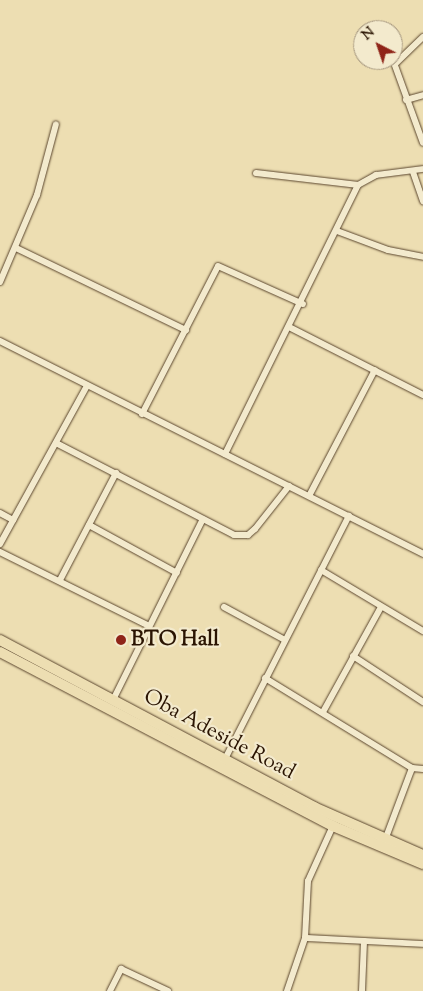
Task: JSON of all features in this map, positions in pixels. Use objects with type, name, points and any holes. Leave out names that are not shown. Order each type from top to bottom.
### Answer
[{"type":"main road","name":"Oba Adeside Road","points":[[0,640],[92,694],[113,700],[225,759],[237,770],[385,841],[423,855]]},
{"type":"main road","points":[[0,652],[92,694],[237,770],[333,826],[423,864]]},
{"type":"street","points":[[403,54],[423,37]]},
{"type":"street","points":[[397,70],[423,143]]},
{"type":"street","points":[[406,100],[423,95]]},
{"type":"street","points":[[0,282],[16,248],[56,124]]},
{"type":"street","points":[[256,173],[358,185],[376,176],[423,169]]},
{"type":"street","points":[[413,172],[423,201]]},
{"type":"street","points":[[225,454],[303,304],[358,185]]},
{"type":"street","points":[[337,232],[388,250],[423,257]]},
{"type":"street","points":[[16,248],[186,330]]},
{"type":"street","points":[[142,414],[218,266],[303,304]]},
{"type":"street","points":[[291,328],[423,395]]},
{"type":"street","points":[[0,342],[423,554]]},
{"type":"street","points":[[309,496],[375,370]]},
{"type":"street","points":[[0,544],[87,386]]},
{"type":"street","points":[[56,443],[234,535],[248,535],[289,486]]},
{"type":"street","points":[[60,580],[116,473]]},
{"type":"street","points":[[0,513],[13,520]]},
{"type":"street","points":[[225,759],[349,516]]},
{"type":"street","points":[[113,700],[204,519]]},
{"type":"street","points":[[89,525],[177,573]]},
{"type":"street","points":[[0,552],[60,580],[149,626]]},
{"type":"street","points":[[321,570],[423,631]]},
{"type":"street","points":[[224,606],[285,640]]},
{"type":"street","points":[[323,712],[381,607]]},
{"type":"street","points":[[353,656],[423,702]]},
{"type":"street","points":[[265,678],[412,768],[423,769]]},
{"type":"street","points":[[385,841],[412,768]]},
{"type":"street","points":[[287,991],[305,938],[308,881],[333,826]]},
{"type":"street","points":[[305,938],[423,944]]},
{"type":"street","points":[[362,991],[364,941]]},
{"type":"street","points":[[110,991],[121,969],[168,991]]},
{"type":"place","name":"BTO Hall","points":[[121,640]]}]
